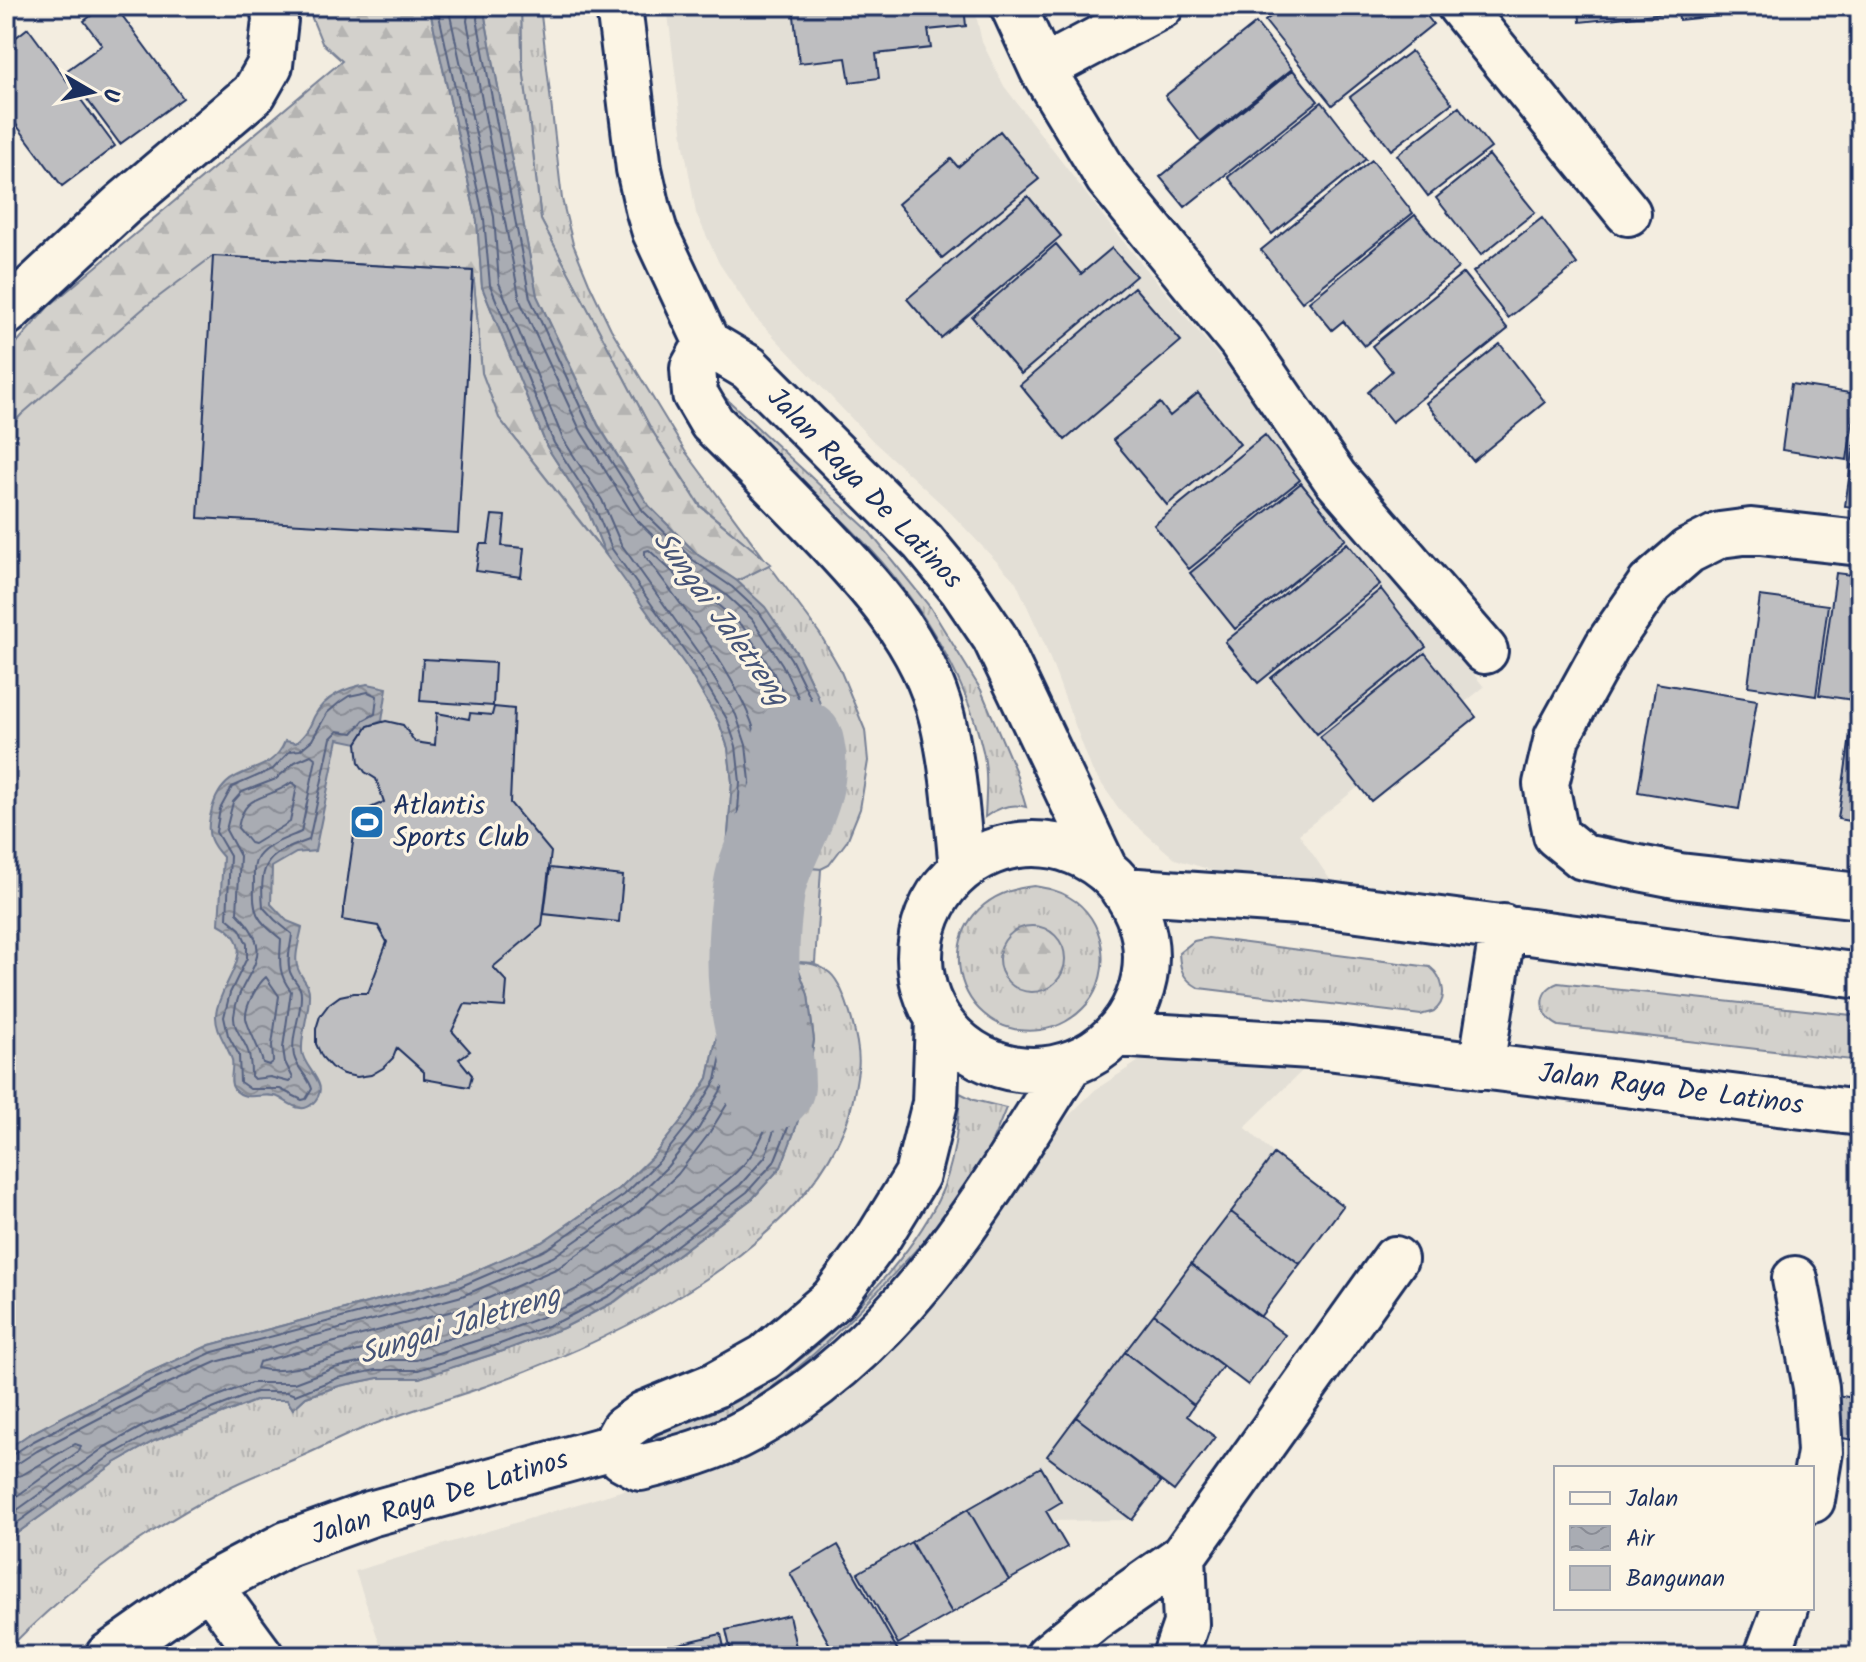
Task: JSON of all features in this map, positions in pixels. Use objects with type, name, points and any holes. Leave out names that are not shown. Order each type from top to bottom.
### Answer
[{"type":"street","points":[[6,313],[122,205],[254,93],[270,65],[275,20],[273,6]]},
{"type":"street","points":[[619,6],[639,169],[648,209],[655,232],[707,343],[693,368],[695,394],[712,423],[868,582],[920,660],[942,716],[962,869]]},
{"type":"street","points":[[1013,6],[1042,69],[1108,178],[1241,341],[1335,478],[1485,651]]},
{"type":"street","points":[[1042,69],[1161,6]]},
{"type":"street","points":[[1460,6],[1628,213]]},
{"type":"street","name":"Jalan Raya De Latinos","points":[[707,343],[749,368],[923,542],[961,588],[995,638],[1114,880],[1139,917],[1145,948],[1143,980],[1134,1009],[1116,1034],[1094,1053],[1069,1065],[1033,1071],[995,1065],[962,1046],[938,1019],[926,994],[920,967],[922,939],[929,913],[943,889],[962,869],[988,853],[1018,845],[1050,845],[1079,854],[1114,880],[1503,927],[1860,976]]},
{"type":"street","points":[[1860,543],[1751,531],[1720,535],[1688,551],[1650,584],[1607,646],[1557,737],[1546,784],[1556,835],[1583,857],[1680,876],[1860,896]]},
{"type":"street","points":[[1481,1067],[1503,927]]},
{"type":"street","name":"Jalan Raya De Latinos","points":[[108,1656],[209,1585],[287,1544],[370,1514],[613,1447],[623,1429],[644,1414],[715,1385],[765,1357],[833,1299],[877,1240],[917,1175],[935,1103],[938,1019]]},
{"type":"street","name":"Jalan Raya De Latinos","points":[[1116,1034],[1327,1047],[1860,1113]]},
{"type":"street","name":"Jalan Raya De Latinos","points":[[613,1447],[622,1458],[640,1468],[677,1459],[748,1431],[818,1386],[878,1334],[938,1262],[995,1182],[1069,1065]]},
{"type":"street","points":[[1048,1656],[1093,1619],[1183,1556],[1395,1259]]},
{"type":"street","points":[[1795,1279],[1816,1387],[1820,1452],[1814,1488]]},
{"type":"street","points":[[1175,1656],[1186,1624],[1183,1556]]},
{"type":"street","points":[[209,1585],[261,1656]]},
{"type":"street","points":[[1767,1656],[1784,1610]]},
{"type":"shaded area","points":[[667,6],[974,6],[982,42],[1004,86],[1113,229],[1257,402],[1484,687],[1299,834],[1335,887],[1231,876],[1175,859],[1122,813],[1092,770],[1044,643],[1016,582],[947,509],[873,441],[755,317],[719,263],[696,213],[684,146]]},
{"type":"shaded area","points":[[1182,1045],[1250,1048],[1303,1070],[1245,1127],[1274,1154],[1343,1206],[1187,1416],[1161,1482],[1132,1520],[1048,1521],[995,1552],[1009,1580],[877,1656],[384,1656],[355,1571],[644,1484],[763,1444],[1046,1138],[1095,1090],[1142,1059]]},
{"type":"green space","points":[[307,6],[429,6],[477,221],[482,287],[547,447],[587,509],[605,553],[499,418],[482,373],[473,271],[22,414],[6,432],[6,355],[48,307],[342,61],[322,43]]},
{"type":"green space","points":[[487,6],[521,6],[522,59],[541,220],[651,429],[700,506],[771,564],[737,581],[698,555],[649,506],[598,424],[537,296],[485,17]]},
{"type":"green space","points":[[521,6],[540,6],[562,199],[573,244],[589,283],[611,329],[685,451],[766,560],[701,506],[651,429],[541,220],[522,59]]},
{"type":"green space","name":"Atlantis Sports Club","points":[[213,256],[473,271],[482,373],[499,418],[630,586],[688,669],[719,722],[728,748],[732,782],[726,862],[821,869],[815,963],[722,957],[718,1031],[708,1078],[684,1117],[654,1155],[619,1189],[542,1242],[457,1279],[210,1345],[141,1376],[28,1435],[6,1450],[6,432],[22,414],[145,307]]},
{"type":"green space","points":[[717,390],[867,529],[930,607],[981,690],[1015,770],[1026,807],[1005,807],[985,817],[986,775],[975,721],[935,636],[880,560],[752,437],[711,392]]},
{"type":"green space","points":[[769,565],[820,634],[839,667],[865,730],[868,761],[860,809],[847,841],[829,865],[821,869],[803,868],[819,829],[828,790],[828,751],[822,714],[809,678],[790,643],[766,611],[737,581]]},
{"type":"green space","points":[[1034,886],[1061,893],[1081,906],[1091,918],[1102,946],[1100,977],[1087,1004],[1066,1022],[1040,1030],[1008,1027],[984,1014],[967,992],[959,967],[961,940],[974,915],[998,896]]},
{"type":"green space","points":[[1032,926],[1045,929],[1055,936],[1062,946],[1065,959],[1062,972],[1055,982],[1045,989],[1032,992],[1019,989],[1009,982],[1002,972],[999,959],[1002,946],[1009,936],[1019,929]]},
{"type":"green space","points":[[1208,938],[1430,967],[1441,982],[1442,1000],[1434,1011],[1421,1015],[1199,988],[1183,974],[1179,953],[1194,941]]},
{"type":"green space","points":[[796,962],[814,964],[826,970],[842,991],[858,1048],[854,1093],[844,1129],[819,1174],[784,1216],[741,1254],[693,1288],[589,1344],[489,1385],[369,1426],[194,1506],[109,1562],[56,1604],[6,1651],[6,1541],[115,1463],[154,1441],[258,1400],[287,1400],[293,1409],[306,1397],[339,1386],[378,1378],[419,1378],[563,1328],[615,1302],[753,1198],[781,1167],[806,1092],[814,1040],[808,995]]},
{"type":"green space","points":[[1558,983],[1860,1016],[1860,1061],[1559,1026],[1547,1016],[1542,1004],[1546,992]]},
{"type":"green space","points":[[960,1093],[1006,1108],[972,1179],[913,1253],[836,1333],[777,1384],[707,1424],[675,1435],[655,1437],[653,1435],[661,1429],[713,1412],[774,1379],[828,1335],[881,1282],[904,1254],[938,1200],[954,1148]]},
{"type":"water","points":[[429,6],[487,6],[485,17],[537,296],[598,425],[649,506],[698,555],[737,581],[765,607],[798,655],[817,694],[829,735],[828,778],[813,847],[803,868],[726,862],[732,782],[728,748],[719,722],[688,669],[605,553],[587,509],[547,447],[482,287],[477,221]]},
{"type":"water","points":[[368,684],[387,688],[382,721],[368,726],[357,743],[338,739],[315,851],[296,853],[272,867],[271,904],[287,921],[302,927],[297,965],[309,996],[302,1051],[319,1083],[318,1097],[308,1107],[300,1108],[274,1096],[245,1096],[232,1086],[232,1060],[216,1020],[219,1001],[236,965],[238,943],[232,933],[219,924],[223,857],[210,839],[210,817],[224,785],[268,762],[285,741],[296,743],[330,698]]},
{"type":"water","points":[[722,957],[796,962],[808,995],[814,1040],[806,1092],[781,1167],[753,1198],[614,1302],[563,1328],[419,1378],[378,1378],[339,1386],[306,1397],[293,1409],[287,1400],[257,1400],[154,1441],[115,1463],[6,1541],[6,1450],[28,1435],[141,1376],[210,1345],[457,1279],[542,1242],[619,1189],[654,1155],[684,1117],[708,1078],[718,1031]]},
{"type":"pier","points":[[722,862],[807,868],[803,872],[725,866]]},
{"type":"pier","points":[[721,953],[796,958],[800,962],[718,957]]},
{"type":"building","points":[[104,6],[115,6],[183,98],[120,144],[66,71],[102,45],[84,21]]},
{"type":"building","points":[[793,6],[964,6],[966,26],[928,30],[931,48],[876,54],[879,78],[850,82],[846,58],[799,63]]},
{"type":"building","points":[[1284,6],[1419,6],[1433,24],[1332,105],[1265,21]]},
{"type":"building","points":[[1579,6],[1673,6],[1674,12],[1580,22]]},
{"type":"building","points":[[1677,6],[1735,6],[1736,14],[1679,20]]},
{"type":"building","points":[[1256,23],[1292,69],[1201,142],[1165,96]]},
{"type":"building","points":[[28,28],[115,146],[62,186],[6,111],[6,45]]},
{"type":"building","points":[[1411,51],[1452,103],[1391,150],[1350,97]]},
{"type":"building","points":[[1293,70],[1318,101],[1185,207],[1160,177]]},
{"type":"building","points":[[1322,102],[1366,159],[1272,234],[1228,177]]},
{"type":"building","points":[[1459,107],[1491,148],[1428,196],[1397,155]]},
{"type":"building","points":[[1000,131],[1039,179],[942,258],[898,204],[951,159],[958,167]]},
{"type":"building","points":[[1489,155],[1535,212],[1481,255],[1436,198]]},
{"type":"building","points":[[1372,160],[1413,213],[1302,302],[1261,250]]},
{"type":"building","points":[[1028,196],[1061,236],[941,338],[907,299]]},
{"type":"building","points":[[1415,215],[1458,268],[1364,346],[1343,321],[1332,330],[1309,302]]},
{"type":"building","points":[[1542,218],[1577,264],[1508,318],[1473,272]]},
{"type":"building","points":[[1056,244],[1081,274],[1112,248],[1136,276],[1021,374],[972,317]]},
{"type":"building","points":[[213,256],[473,271],[458,533],[198,518]]},
{"type":"building","points":[[1463,273],[1508,329],[1392,422],[1368,392],[1392,371],[1372,346]]},
{"type":"building","points":[[1134,287],[1181,341],[1065,440],[1020,385]]},
{"type":"building","points":[[1500,344],[1545,402],[1473,461],[1426,403]]},
{"type":"building","points":[[1791,384],[1857,394],[1847,460],[1782,450]]},
{"type":"building","points":[[1198,393],[1240,444],[1167,505],[1113,440],[1160,403],[1170,416]]},
{"type":"building","points":[[1860,405],[1860,508],[1845,506]]},
{"type":"building","points":[[1265,435],[1300,480],[1189,569],[1154,525]]},
{"type":"building","points":[[1301,483],[1346,539],[1235,629],[1190,573]]},
{"type":"building","points":[[492,515],[505,516],[502,546],[524,548],[521,577],[476,571],[480,544],[488,544]]},
{"type":"building","points":[[1347,543],[1380,584],[1258,683],[1225,642]]},
{"type":"building","points":[[1836,573],[1860,576],[1860,701],[1819,695]]},
{"type":"building","points":[[1381,589],[1426,647],[1317,734],[1271,678]]},
{"type":"building","points":[[1760,596],[1828,605],[1816,696],[1748,686]]},
{"type":"building","points":[[1425,653],[1476,717],[1371,801],[1320,737]]},
{"type":"building","points":[[423,659],[495,663],[493,706],[420,701]]},
{"type":"building","points":[[1656,683],[1757,700],[1739,809],[1638,792]]},
{"type":"building","points":[[494,707],[514,709],[510,803],[551,852],[542,926],[493,967],[507,982],[505,1007],[465,1004],[452,1031],[470,1051],[459,1059],[472,1075],[469,1087],[424,1079],[424,1072],[397,1048],[393,1058],[371,1075],[357,1077],[343,1074],[322,1057],[316,1044],[320,1016],[340,996],[368,993],[387,942],[378,926],[342,920],[357,814],[384,802],[376,779],[365,772],[359,763],[357,743],[368,726],[386,721],[403,725],[415,742],[435,745],[437,713],[469,719],[470,713],[492,715]]},
{"type":"building","points":[[1851,730],[1860,732],[1860,823],[1838,819]]},
{"type":"building","points":[[550,868],[623,876],[619,922],[544,914]]},
{"type":"building","points":[[1274,1154],[1343,1206],[1300,1264],[1231,1212]]},
{"type":"building","points":[[1231,1212],[1300,1264],[1260,1317],[1191,1264]]},
{"type":"building","points":[[1191,1264],[1285,1335],[1248,1385],[1154,1314]]},
{"type":"building","points":[[1853,1308],[1860,1310],[1860,1342],[1848,1340]]},
{"type":"building","points":[[1154,1314],[1223,1366],[1194,1405],[1125,1352]]},
{"type":"building","points":[[1125,1352],[1194,1405],[1187,1416],[1215,1437],[1174,1491],[1076,1417]]},
{"type":"building","points":[[1836,1395],[1860,1399],[1860,1441],[1830,1436]]},
{"type":"building","points":[[1076,1417],[1161,1482],[1132,1520],[1047,1456]]},
{"type":"building","points":[[1041,1467],[1061,1502],[1046,1511],[1067,1547],[1009,1580],[968,1509]]},
{"type":"building","points":[[968,1509],[1009,1580],[952,1613],[911,1542]]},
{"type":"building","points":[[911,1542],[952,1613],[898,1644],[858,1573]]},
{"type":"building","points":[[838,1545],[901,1656],[836,1656],[790,1573]]},
{"type":"building","points":[[789,1615],[798,1656],[732,1656],[726,1630]]},
{"type":"building","points":[[721,1634],[726,1656],[668,1656],[666,1647]]},
{"type":"building","points":[[658,1647],[660,1656],[626,1656]]},
{"type":"waterway","name":"Sungai Jaletreng","points":[[769,1085],[754,983],[755,920],[763,872],[798,782],[798,744]]},
{"type":"place","name":"Atlantis Sports Club","points":[[367,822]]}]
